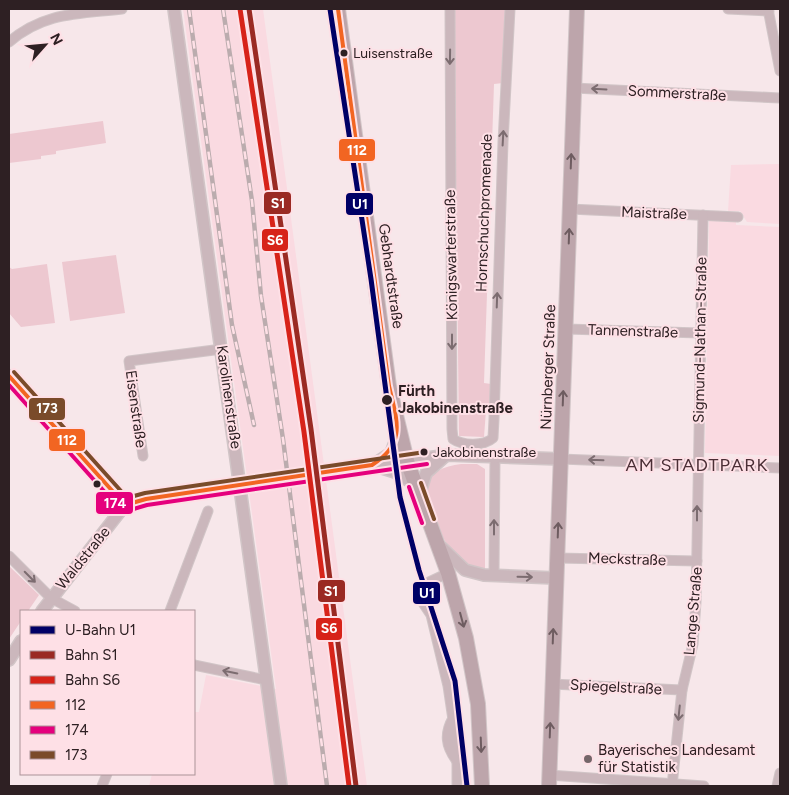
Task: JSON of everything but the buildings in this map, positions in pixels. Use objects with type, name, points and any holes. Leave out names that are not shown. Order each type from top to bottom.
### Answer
[{"type":"main road","name":"Gebhardtstraße","points":[[338,9],[389,386],[398,432],[436,541]]},
{"type":"main road","name":"Nürnberger Straße","points":[[549,781],[551,684],[577,9]]},
{"type":"main road","points":[[436,541],[448,573],[473,669],[480,729],[482,786]]},
{"type":"street","points":[[9,42],[32,25],[49,18],[122,9]]},
{"type":"street","name":"Karolinenstraße","points":[[174,9],[281,786]]},
{"type":"street","name":"Königswarterstraße","points":[[450,9],[453,439],[458,442],[480,444],[489,442],[493,438],[494,419]]},
{"type":"street","name":"Hornschuchpromenade","points":[[494,419],[501,191],[510,9]]},
{"type":"street","points":[[728,9],[768,10],[780,71]]},
{"type":"street","name":"Sommerstraße","points":[[574,88],[780,98]]},
{"type":"street","name":"Maistraße","points":[[570,210],[738,217]]},
{"type":"street","name":"Sigmund-Nathan-Straße","points":[[697,465],[703,216]]},
{"type":"street","name":"Tannenstraße","points":[[566,329],[700,333]]},
{"type":"street","name":"Eisenstraße","points":[[143,456],[129,361],[222,348]]},
{"type":"street","points":[[9,376],[125,505],[146,499],[257,483]]},
{"type":"street","points":[[372,465],[391,453],[398,432]]},
{"type":"street","points":[[372,465],[398,473],[417,491],[426,473],[448,455]]},
{"type":"street","points":[[332,472],[448,455],[780,468]]},
{"type":"street","points":[[494,575],[495,456]]},
{"type":"street","name":"Lange Straße","points":[[672,785],[682,690],[693,644],[697,561],[697,465]]},
{"type":"street","name":"Waldstraße","points":[[43,610],[125,505]]},
{"type":"street","points":[[170,610],[208,510]]},
{"type":"street","points":[[436,541],[465,570]]},
{"type":"street","points":[[9,556],[51,598],[72,610]]},
{"type":"street","name":"Meckstraße","points":[[557,558],[697,561]]},
{"type":"street","points":[[457,786],[456,760],[448,748],[447,730],[453,718],[437,634],[431,615],[420,594],[427,583],[448,573],[465,570],[494,575],[555,578]]},
{"type":"street","points":[[10,654],[20,642]]},
{"type":"street","points":[[195,666],[266,680]]},
{"type":"street","name":"Spiegelstraße","points":[[551,684],[682,690]]},
{"type":"street","points":[[777,786],[780,773]]},
{"type":"street","points":[[549,781],[704,786]]},
{"type":"shaded area","points":[[183,9],[263,9],[367,786],[149,786],[152,775],[195,775],[195,712],[199,712],[206,675],[276,689]]},
{"type":"shaded area","points":[[454,9],[506,9],[503,83],[494,84],[484,383],[491,384],[490,410],[486,410],[484,437],[459,436]]},
{"type":"shaded area","points":[[103,121],[106,143],[56,151],[56,154],[41,156],[41,159],[9,163],[9,134]]},
{"type":"shaded area","points":[[780,164],[780,224],[747,222],[740,211],[728,211],[731,165]]},
{"type":"shaded area","points":[[709,220],[736,220],[736,225],[780,227],[780,456],[705,453]]},
{"type":"shaded area","points":[[116,255],[125,313],[70,321],[62,262]]},
{"type":"shaded area","points":[[47,264],[55,323],[21,327],[9,313],[9,267],[12,269]]},
{"type":"shaded area","points":[[461,464],[477,464],[485,469],[485,569],[472,567],[462,561],[445,542],[426,493],[432,476],[442,469]]},
{"type":"shaded area","points":[[9,566],[39,595],[29,610],[20,610],[20,622],[9,639]]},
{"type":"tunnel","points":[[257,483],[331,472]]},
{"type":"railway","points":[[189,9],[232,325],[254,425]]},
{"type":"railway","points":[[223,9],[252,201],[261,296],[283,439],[327,786]]},
{"type":"metro line","name":"U1","points":[[330,9],[371,279],[400,497],[419,570],[455,681],[467,786]]},
{"type":"rail line","name":"S6","points":[[240,9],[304,432],[349,786]]},
{"type":"rail line","name":"S1","points":[[249,9],[311,429],[356,786]]},
{"type":"transit line","name":"112","points":[[125,505],[146,499],[372,465],[383,457],[395,440],[397,430],[395,410],[389,386],[338,9]]},
{"type":"transit line","name":"173","points":[[14,372],[130,501]]},
{"type":"transit line","name":"112","points":[[9,376],[125,505]]},
{"type":"transit line","name":"174","points":[[9,385],[120,509]]},
{"type":"transit line","name":"173","points":[[123,499],[145,493],[425,452]]},
{"type":"transit line","name":"174","points":[[127,511],[147,505],[427,464]]},
{"type":"transit line","name":"173","points":[[421,483],[434,519]]},
{"type":"transit line","name":"174","points":[[409,487],[422,523]]},
{"type":"place","name":"Luisenstraße","points":[[344,53]]},
{"type":"place","name":"Fürth Jakobinenstraße","points":[[387,400]]},
{"type":"place","name":"Jakobinenstraße","points":[[424,452]]},
{"type":"place","name":"Bayerisches Landesamt für Statistik","points":[[588,759]]},
{"type":"district","name":"AM STADTPARK","points":[[697,465]]}]
